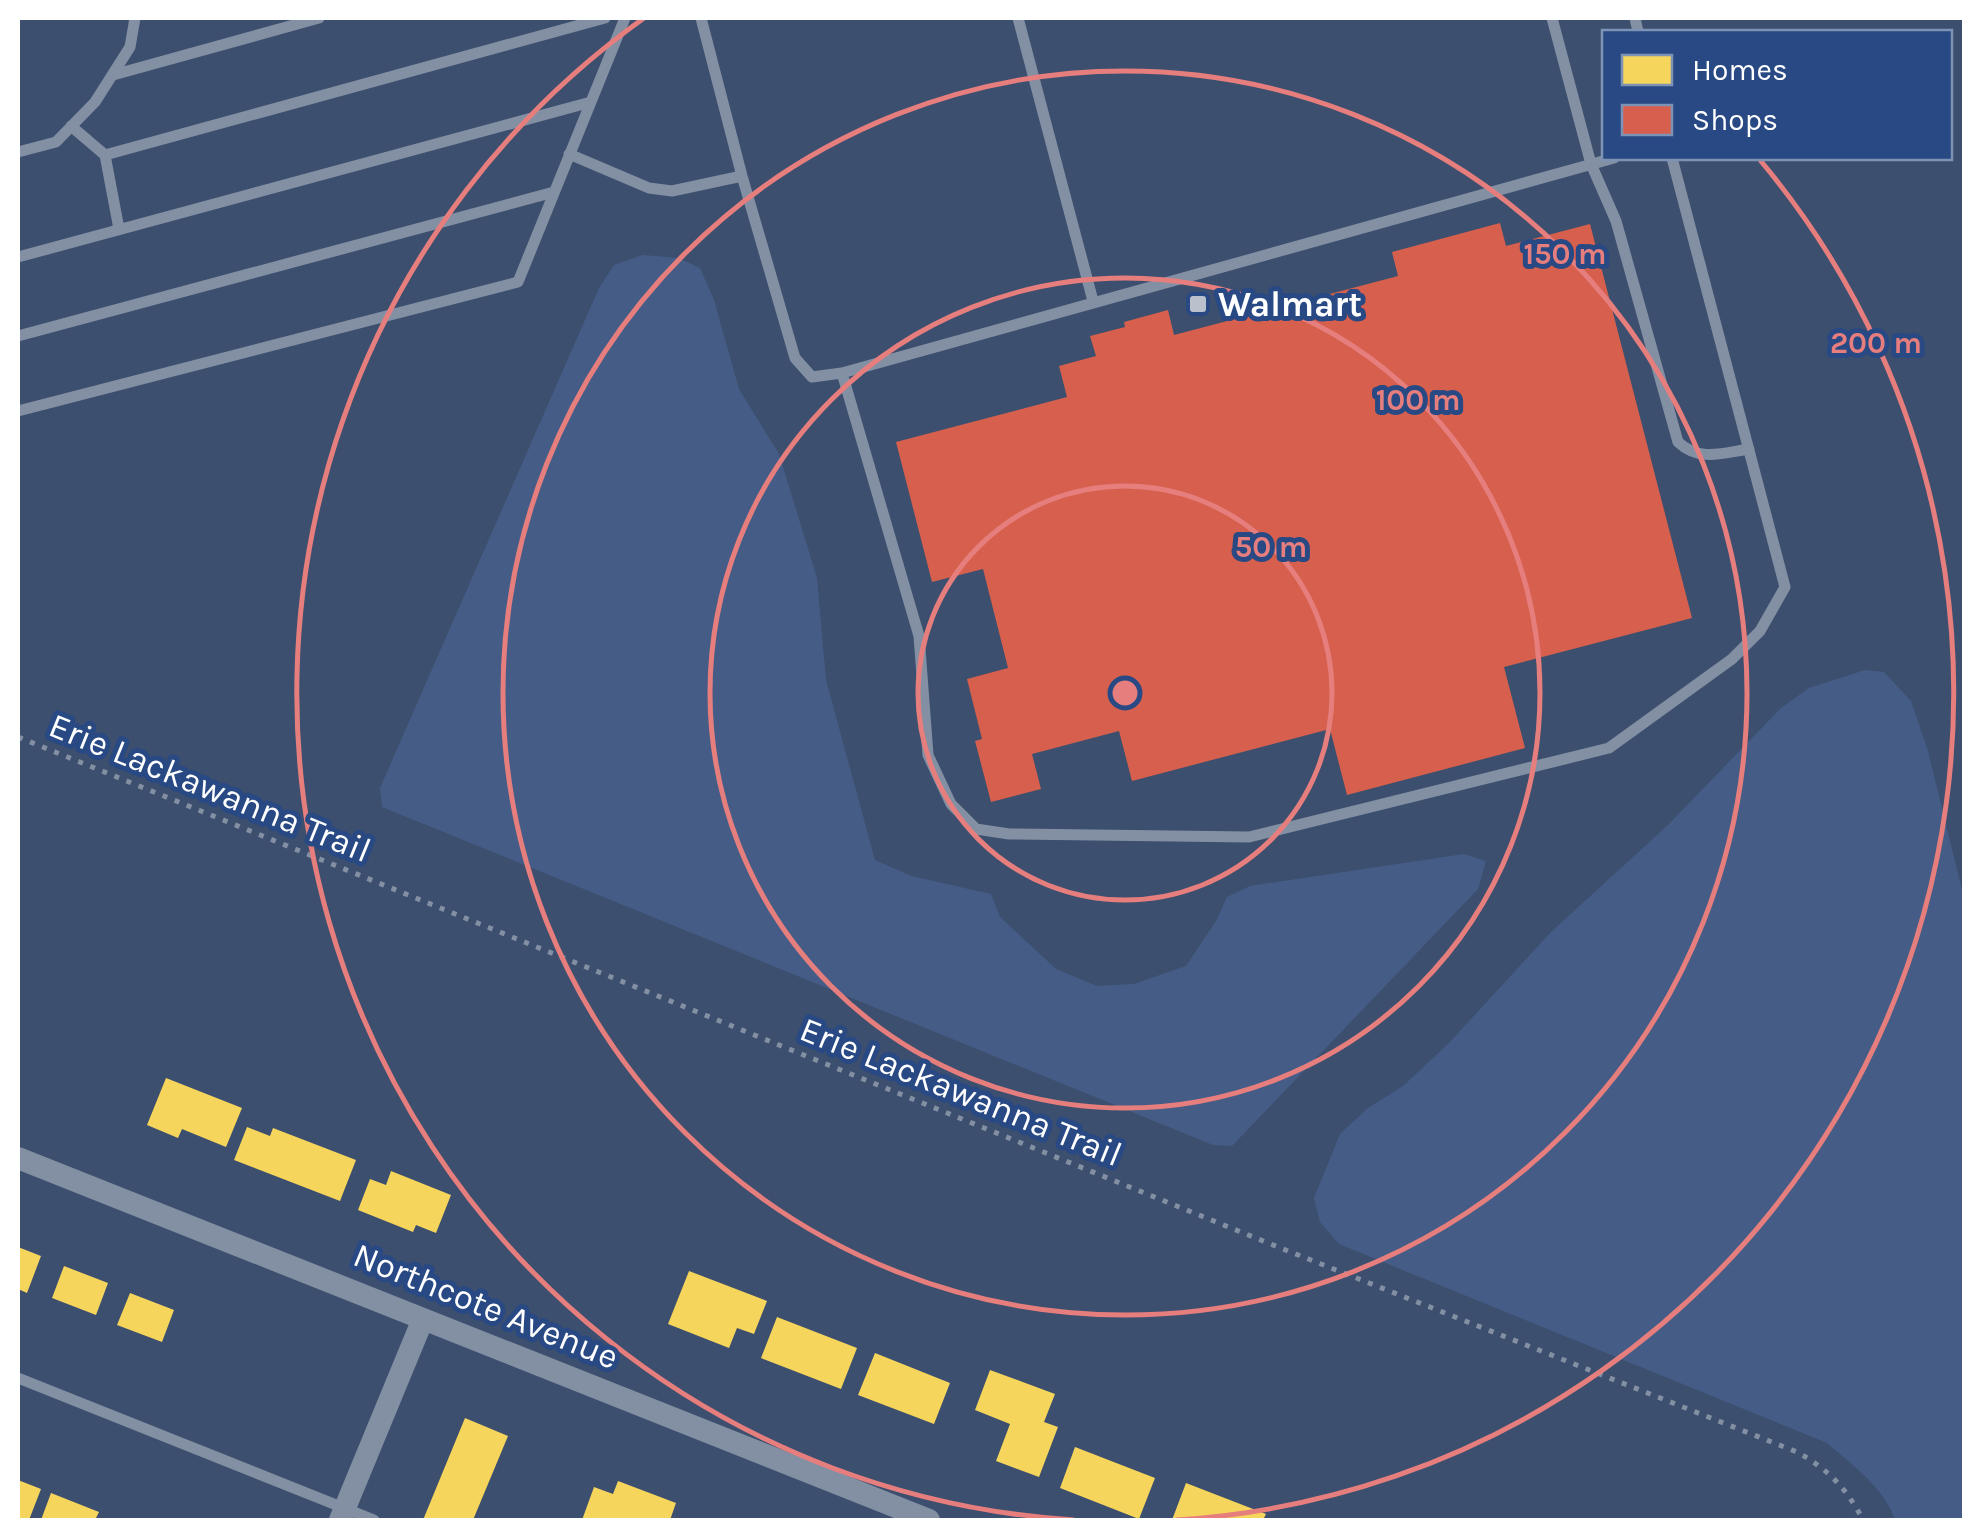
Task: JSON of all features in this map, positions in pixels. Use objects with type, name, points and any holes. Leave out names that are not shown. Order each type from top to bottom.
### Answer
[{"type":"street","name":"Northcote Avenue","points":[[18,1158],[929,1520]]},
{"type":"street","points":[[342,1515],[423,1318]]},
{"type":"lane","points":[[18,152],[56,142],[95,102],[130,47],[135,18]]},
{"type":"lane","points":[[113,74],[319,18]]},
{"type":"lane","points":[[105,155],[606,18]]},
{"type":"lane","points":[[18,411],[518,282],[624,18]]},
{"type":"lane","points":[[702,18],[742,176],[795,358],[812,377],[842,373],[1606,160]]},
{"type":"lane","points":[[1018,18],[1092,301]]},
{"type":"lane","points":[[1552,18],[1590,164],[1616,220],[1678,442],[1689,453],[1706,456],[1749,449]]},
{"type":"lane","points":[[18,256],[590,102]]},
{"type":"lane","points":[[72,126],[105,155],[119,229]]},
{"type":"lane","points":[[570,154],[649,188],[672,191],[742,176]]},
{"type":"lane","points":[[842,373],[919,636],[928,755],[952,804],[976,829],[1009,834],[1249,837],[1609,748],[1732,659],[1760,631],[1785,587],[1673,160]]},
{"type":"lane","points":[[18,336],[554,192]]},
{"type":"lane","points":[[18,1378],[342,1515],[374,1520]]},
{"type":"path","name":"Erie Lackawanna Trail","points":[[18,738],[1288,1251],[1797,1452],[1835,1478],[1852,1498],[1863,1520]]},
{"type":"water","points":[[643,255],[678,258],[700,268],[714,300],[739,389],[779,454],[817,578],[826,680],[875,860],[911,876],[991,894],[1000,917],[1056,969],[1097,986],[1134,984],[1186,966],[1227,897],[1250,886],[1464,854],[1486,861],[1478,889],[1232,1146],[1213,1145],[382,807],[380,788],[599,288],[614,265]]},
{"type":"water","points":[[1865,670],[1884,672],[1911,701],[1928,751],[1964,898],[1964,1520],[1895,1520],[1876,1487],[1827,1443],[1339,1244],[1320,1222],[1314,1198],[1340,1134],[1368,1108],[1403,1086],[1448,1044],[1551,932],[1668,825],[1781,708],[1809,688]]},
{"type":"building: Homes","points":[[166,1078],[242,1108],[226,1147],[182,1129],[178,1138],[147,1125]]},
{"type":"building: Homes","points":[[247,1127],[270,1136],[273,1128],[356,1160],[340,1201],[234,1160]]},
{"type":"building: Homes","points":[[391,1171],[451,1195],[436,1233],[416,1225],[413,1232],[358,1210],[370,1179],[386,1185]]},
{"type":"building: Homes","points":[[18,1247],[41,1256],[27,1293],[18,1289]]},
{"type":"building: Homes","points":[[64,1266],[108,1283],[96,1315],[52,1298]]},
{"type":"building: Homes","points":[[689,1271],[767,1301],[754,1334],[737,1328],[729,1348],[668,1324]]},
{"type":"building: Homes","points":[[130,1293],[174,1310],[162,1342],[117,1325]]},
{"type":"building: Homes","points":[[777,1317],[857,1348],[841,1389],[761,1358]]},
{"type":"building: Homes","points":[[875,1353],[950,1383],[934,1424],[858,1395]]},
{"type":"building: Homes","points":[[990,1370],[1055,1394],[1044,1422],[1058,1427],[1039,1477],[996,1461],[1010,1424],[975,1410]]},
{"type":"building: Homes","points":[[465,1418],[508,1436],[473,1520],[423,1520]]},
{"type":"building: Homes","points":[[1075,1447],[1155,1478],[1139,1519],[1060,1488]]},
{"type":"building: Homes","points":[[18,1480],[41,1489],[29,1520],[18,1520]]},
{"type":"building: Homes","points":[[618,1481],[676,1503],[670,1520],[582,1520],[594,1487],[613,1494]]},
{"type":"building: Homes","points":[[1186,1483],[1266,1514],[1263,1520],[1172,1520]]},
{"type":"building: Homes","points":[[51,1493],[99,1512],[95,1520],[41,1520]]},
{"type":"building: Shops","points":[[1500,223],[1506,246],[1590,224],[1692,618],[1504,667],[1525,748],[1347,795],[1330,729],[1132,781],[1119,731],[1032,754],[1041,789],[991,802],[975,741],[982,739],[967,679],[1008,668],[983,569],[932,582],[896,442],[1067,397],[1059,366],[1096,356],[1090,336],[1125,327],[1124,322],[1168,310],[1174,335],[1398,276],[1392,252]]},
{"type":"place","name":"Walmart","points":[[1198,304]]}]
